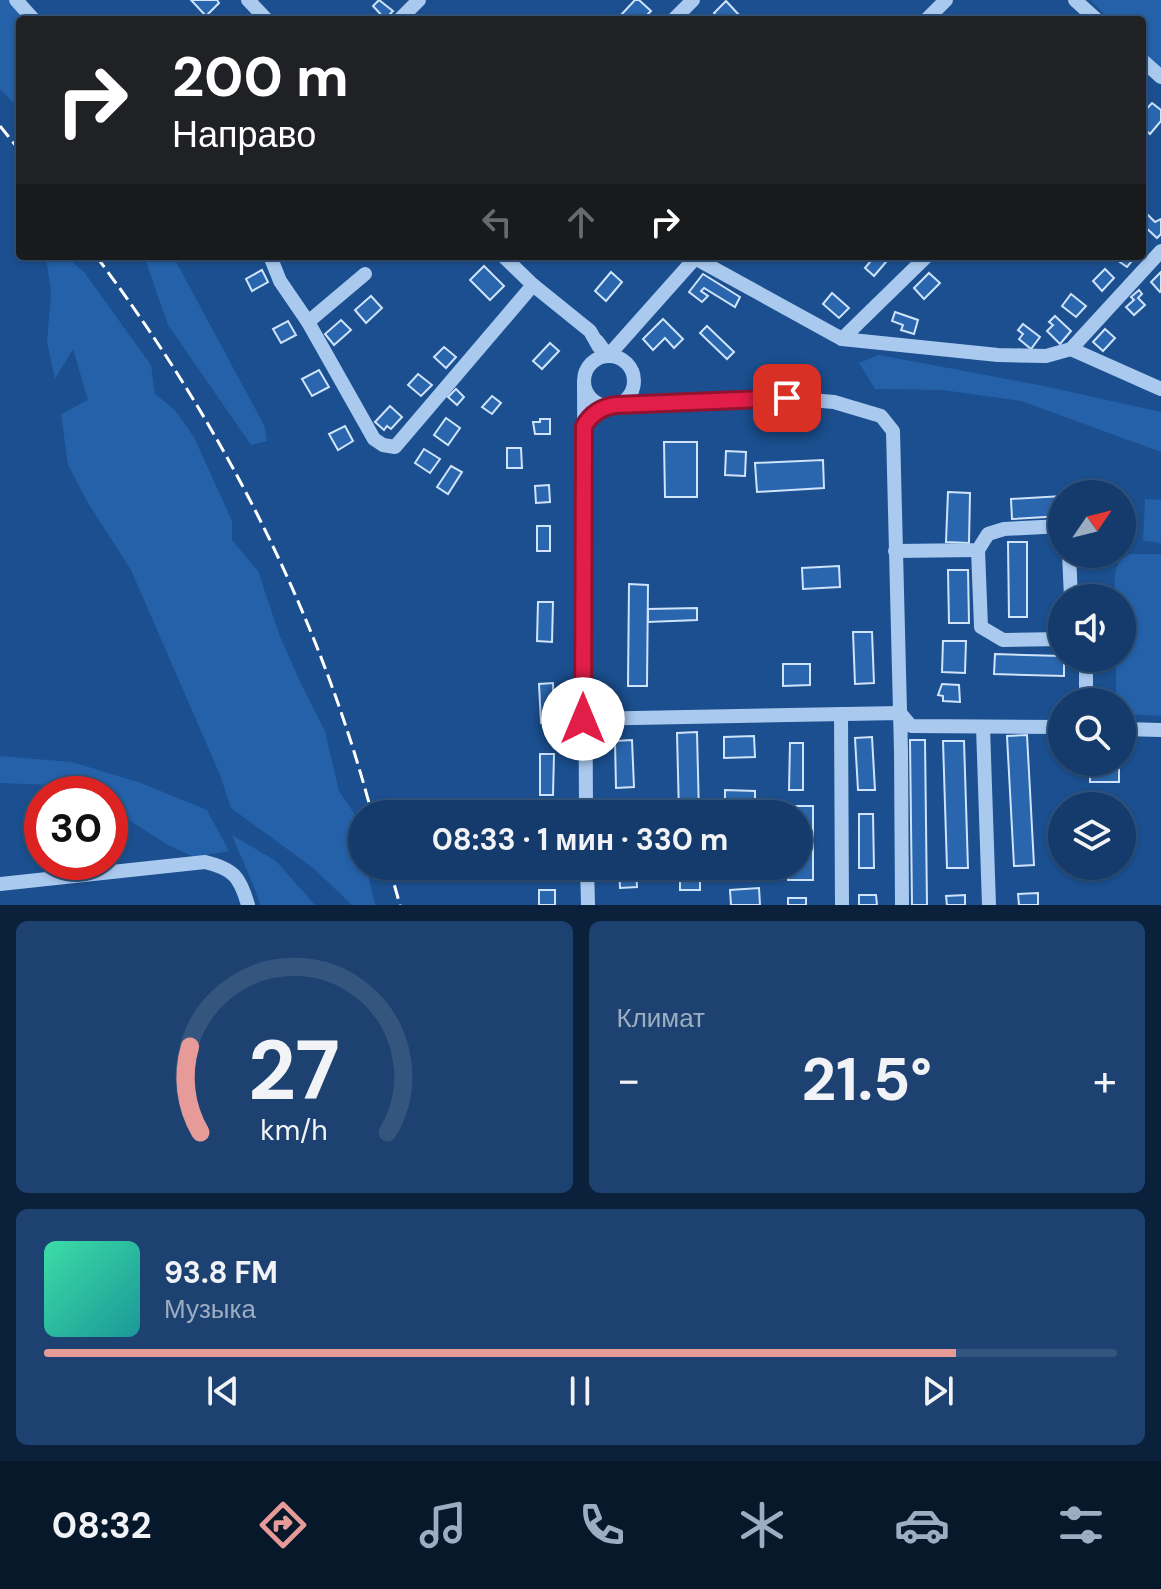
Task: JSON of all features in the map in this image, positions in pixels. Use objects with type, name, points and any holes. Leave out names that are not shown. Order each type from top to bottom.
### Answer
[{"type":"street","points":[[16,0],[30,16]]},
{"type":"street","points":[[248,0],[263,16]]},
{"type":"street","points":[[403,16],[419,0]]},
{"type":"street","points":[[677,16],[693,0]]},
{"type":"street","points":[[930,16],[946,0]]},
{"type":"street","points":[[1075,0],[1093,16]]},
{"type":"street","points":[[1146,64],[1161,77]]},
{"type":"street","points":[[701,260],[842,339],[998,355],[1046,356],[1071,349],[1161,251]]},
{"type":"street","points":[[272,260],[280,281],[308,322],[374,439],[383,445],[395,447],[533,285]]},
{"type":"street","points":[[507,260],[590,331],[602,358]]},
{"type":"street","points":[[586,800],[584,382],[587,368],[602,358],[693,260]]},
{"type":"street","points":[[842,339],[923,260]]},
{"type":"street","points":[[308,322],[365,274]]},
{"type":"street","points":[[1071,349],[1161,389]]},
{"type":"street","points":[[602,358],[618,358],[629,366],[633,380],[653,403]]},
{"type":"street","points":[[584,426],[590,416],[628,397],[633,380]]},
{"type":"street","points":[[584,382],[594,402],[612,405],[787,398],[834,402],[881,416],[893,431],[902,905]]},
{"type":"street","points":[[1048,527],[1004,529],[988,534],[978,550],[981,627],[1003,640],[1048,639]]},
{"type":"street","points":[[895,551],[978,550]]},
{"type":"street","points":[[583,719],[900,713]]},
{"type":"street","points":[[900,713],[911,726],[1048,727]]},
{"type":"street","points":[[841,714],[842,905]]},
{"type":"street","points":[[983,727],[989,905]]},
{"type":"street","points":[[1136,729],[1161,730]]},
{"type":"street","points":[[0,884],[205,862],[226,867],[241,882],[248,905]]},
{"type":"street","points":[[587,880],[588,905]]},
{"type":"shaded area","points":[[0,0],[16,0],[30,16],[16,16],[16,105],[0,89]]},
{"type":"shaded area","points":[[1090,0],[1161,0],[1161,70],[1146,55],[1146,16],[1106,16]]},
{"type":"shaded area","points":[[47,260],[70,260],[84,272],[151,365],[155,394],[174,409],[194,437],[232,521],[232,540],[258,571],[279,634],[325,731],[339,791],[348,804],[348,880],[369,880],[375,905],[352,905],[313,868],[231,808],[220,775],[131,570],[88,503],[68,465],[61,414],[88,400],[73,349],[55,379],[47,342],[51,293]]},
{"type":"shaded area","points":[[145,260],[175,260],[265,427],[267,441],[251,445],[168,325]]},
{"type":"shaded area","points":[[879,355],[1161,412],[1161,452],[1021,401],[942,390],[875,389],[859,363]]},
{"type":"shaded area","points":[[1145,499],[1161,500],[1161,543],[1143,541]]},
{"type":"shaded area","points":[[1136,554],[1161,554],[1161,716],[1136,715],[1136,688],[1116,688],[1116,672],[1136,672],[1136,584],[1115,584],[1117,568],[1136,568]]},
{"type":"shaded area","points":[[0,756],[72,762],[118,776],[24,776],[24,784],[0,783]]},
{"type":"shaded area","points":[[128,779],[207,810],[229,851],[194,857],[168,845],[128,819]]},
{"type":"shaded area","points":[[232,835],[276,861],[315,905],[260,905]]},
{"type":"building","points":[[191,0],[217,0],[219,3],[206,16]]},
{"type":"building","points":[[379,0],[393,11],[388,16],[382,16],[373,6]]},
{"type":"building","points":[[635,0],[651,11],[646,16],[620,16]]},
{"type":"building","points":[[726,1],[740,16],[717,16],[714,13]]},
{"type":"building","points":[[1152,103],[1161,110],[1161,121],[1150,134],[1146,130],[1146,110]]},
{"type":"building","points":[[1146,213],[1155,222],[1161,219],[1161,234],[1157,238],[1146,228]]},
{"type":"building","points":[[872,260],[886,262],[874,276],[865,268]]},
{"type":"building","points":[[1117,260],[1133,260],[1127,267]]},
{"type":"building","points":[[484,266],[504,286],[490,300],[470,280]]},
{"type":"building","points":[[1105,269],[1114,278],[1102,291],[1093,281]]},
{"type":"building","points":[[262,270],[268,282],[252,291],[246,279]]},
{"type":"building","points":[[611,272],[622,282],[606,301],[595,291]]},
{"type":"building","points":[[1161,272],[1161,291],[1160,292],[1151,282]]},
{"type":"building","points":[[929,273],[940,283],[924,299],[914,288]]},
{"type":"building","points":[[703,274],[740,297],[735,307],[704,288],[701,291],[708,296],[702,302],[689,292]]},
{"type":"building","points":[[1139,290],[1142,294],[1138,298],[1145,305],[1134,315],[1126,307]]},
{"type":"building","points":[[832,293],[849,308],[839,318],[823,304]]},
{"type":"building","points":[[1071,294],[1086,306],[1076,317],[1062,306]]},
{"type":"building","points":[[371,296],[382,308],[366,323],[355,310]]},
{"type":"building","points":[[895,312],[918,320],[914,334],[901,330],[903,325],[892,321]]},
{"type":"building","points":[[1055,316],[1071,331],[1060,344],[1047,331],[1053,325],[1049,322]]},
{"type":"building","points":[[663,319],[683,339],[674,348],[665,338],[653,350],[643,339]]},
{"type":"building","points":[[341,320],[351,330],[334,345],[325,334]]},
{"type":"building","points":[[288,321],[296,335],[281,343],[273,329]]},
{"type":"building","points":[[1023,324],[1040,337],[1031,349],[1019,339],[1023,334],[1018,330]]},
{"type":"building","points":[[707,326],[734,352],[727,359],[700,333]]},
{"type":"building","points":[[1105,329],[1115,338],[1103,351],[1093,342]]},
{"type":"building","points":[[550,343],[559,351],[542,369],[533,361]]},
{"type":"building","points":[[444,347],[456,357],[446,368],[434,357]]},
{"type":"building","points":[[319,370],[329,387],[312,396],[302,379]]},
{"type":"building","points":[[418,374],[432,385],[421,396],[408,385]]},
{"type":"building","points":[[456,389],[464,397],[457,405],[448,397]]},
{"type":"building","points":[[492,396],[501,403],[492,414],[482,407]]},
{"type":"building","points":[[390,406],[402,417],[391,429],[387,426],[384,430],[375,422]]},
{"type":"building","points":[[446,418],[460,428],[448,445],[434,435]]},
{"type":"building","points":[[540,419],[550,419],[550,434],[535,434],[533,422],[540,422]]},
{"type":"building","points":[[345,426],[353,441],[338,450],[329,434]]},
{"type":"building","points":[[664,442],[697,442],[697,497],[665,497]]},
{"type":"building","points":[[507,448],[521,448],[522,468],[507,468]]},
{"type":"building","points":[[424,449],[440,459],[430,473],[415,463]]},
{"type":"building","points":[[726,451],[746,452],[745,476],[725,475]]},
{"type":"building","points":[[823,460],[824,488],[757,492],[755,463]]},
{"type":"building","points":[[451,466],[462,472],[448,494],[437,487]]},
{"type":"building","points":[[549,485],[550,502],[536,503],[535,486]]},
{"type":"building","points":[[948,492],[970,493],[969,543],[946,542]]},
{"type":"building","points":[[1048,497],[1048,517],[1012,519],[1011,499]]},
{"type":"building","points":[[537,526],[550,526],[550,551],[537,551]]},
{"type":"building","points":[[1008,542],[1027,542],[1027,617],[1009,617]]},
{"type":"building","points":[[839,566],[840,587],[803,589],[802,568]]},
{"type":"building","points":[[948,570],[968,570],[969,623],[949,623]]},
{"type":"building","points":[[629,584],[648,585],[647,686],[628,686]]},
{"type":"building","points":[[538,602],[553,602],[552,642],[537,641]]},
{"type":"building","points":[[697,608],[697,620],[648,622],[648,609]]},
{"type":"building","points":[[853,632],[872,632],[874,683],[855,684]]},
{"type":"building","points":[[943,641],[966,641],[965,673],[942,672]]},
{"type":"building","points":[[995,654],[1048,656],[1048,672],[1064,672],[1064,676],[994,674]]},
{"type":"building","points":[[783,664],[810,664],[810,685],[783,686]]},
{"type":"building","points":[[553,683],[554,723],[541,723],[539,684]]},
{"type":"building","points":[[942,684],[959,685],[960,702],[943,701],[943,696],[938,695]]},
{"type":"building","points":[[697,732],[699,800],[679,800],[677,733]]},
{"type":"building","points":[[1027,735],[1034,865],[1014,866],[1007,736]]},
{"type":"building","points":[[754,736],[755,757],[724,758],[724,737]]},
{"type":"building","points":[[872,737],[875,790],[858,790],[855,738]]},
{"type":"building","points":[[632,740],[634,787],[616,788],[615,741]]},
{"type":"building","points":[[910,740],[925,740],[927,905],[912,905]]},
{"type":"building","points":[[943,741],[964,741],[968,868],[947,868]]},
{"type":"building","points":[[790,743],[803,743],[803,790],[789,790]]},
{"type":"building","points":[[540,754],[554,754],[553,795],[540,795]]},
{"type":"building","points":[[1090,776],[1119,776],[1119,782],[1090,782]]},
{"type":"building","points":[[725,790],[755,791],[755,800],[725,800]]},
{"type":"building","points":[[812,806],[813,806],[812,880]]},
{"type":"building","points":[[859,814],[873,814],[874,868],[859,868]]},
{"type":"building","points":[[620,880],[637,880],[637,887],[620,888]]},
{"type":"building","points":[[680,880],[700,880],[700,890],[680,890]]},
{"type":"building","points":[[759,888],[760,905],[731,905],[730,890]]},
{"type":"building","points":[[539,890],[555,890],[555,905],[539,905]]},
{"type":"building","points":[[1038,893],[1038,905],[1019,905],[1018,894]]},
{"type":"building","points":[[859,895],[876,895],[877,905],[859,905]]},
{"type":"building","points":[[965,895],[965,905],[947,905],[946,896]]},
{"type":"building","points":[[788,898],[806,898],[806,905],[788,905]]},
{"type":"railway","points":[[0,126],[16,146]]},
{"type":"railway","points":[[99,260],[142,319],[184,385],[261,522],[324,665],[368,800]]},
{"type":"railway","points":[[393,880],[400,905]]},
{"type":"route","points":[[583,719],[584,426],[590,416],[616,405],[787,398]]}]
